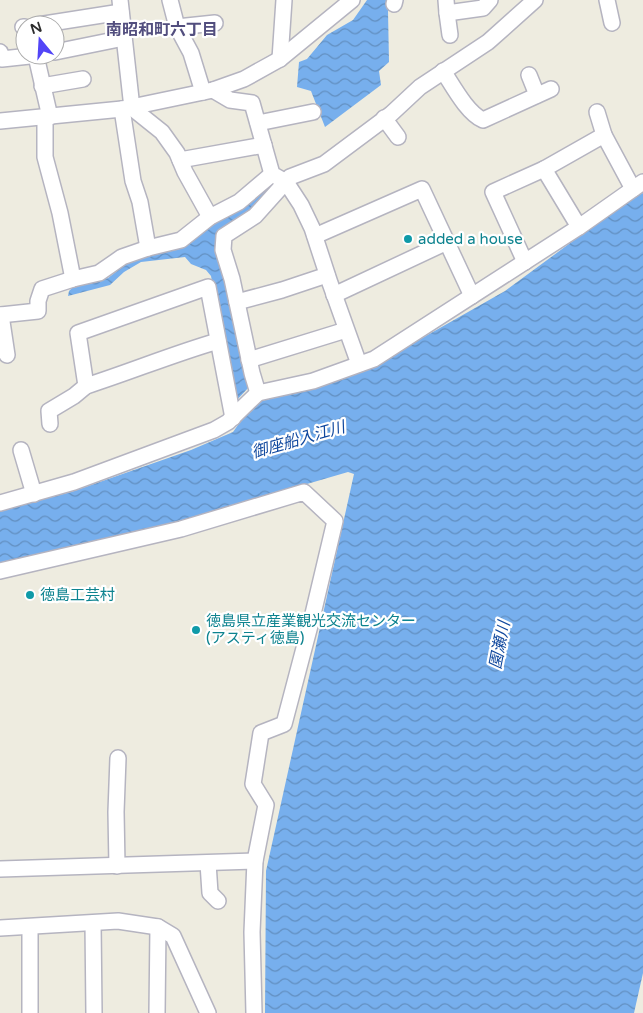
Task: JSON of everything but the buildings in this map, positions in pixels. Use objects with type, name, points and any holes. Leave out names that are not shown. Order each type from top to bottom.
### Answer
[{"type":"street","points":[[170,0],[177,27],[208,91],[230,100],[252,103],[272,174],[286,182],[301,206],[315,236],[334,296],[360,364]]},
{"type":"street","points":[[280,59],[284,0]]},
{"type":"street","points":[[0,121],[127,108],[208,91],[244,79],[280,59],[352,0]]},
{"type":"street","points":[[450,35],[446,7],[482,8],[490,0]]},
{"type":"street","points":[[257,394],[237,302],[223,250],[223,238],[255,216],[290,177],[324,164],[384,118],[420,87],[488,42],[535,0]]},
{"type":"street","points":[[606,0],[612,23]]},
{"type":"street","points":[[65,19],[121,6],[127,108],[134,181],[140,202],[148,248]]},
{"type":"street","points":[[177,27],[215,23]]},
{"type":"street","points":[[65,50],[124,38]]},
{"type":"street","points":[[1,57],[15,56]]},
{"type":"street","points":[[39,65],[48,117],[44,157],[60,214],[72,278]]},
{"type":"street","points":[[443,71],[463,102],[483,120],[551,89]]},
{"type":"street","points":[[528,75],[536,95]]},
{"type":"street","points":[[42,86],[83,78]]},
{"type":"street","points":[[127,108],[162,132],[180,160],[210,217]]},
{"type":"street","points":[[258,123],[313,112]]},
{"type":"street","points":[[0,503],[74,482],[214,430],[235,416],[257,394],[312,380],[374,359],[579,227],[638,185],[604,135],[597,112]]},
{"type":"street","points":[[384,118],[398,137]]},
{"type":"street","points":[[525,262],[493,192],[544,168],[604,135]]},
{"type":"street","points":[[180,160],[264,145]]},
{"type":"street","points":[[544,168],[579,227]]},
{"type":"street","points":[[7,355],[1,315],[38,311],[38,301],[42,289],[72,278],[99,273],[122,257],[181,240],[210,217],[239,202],[272,174]]},
{"type":"street","points":[[315,236],[422,189],[472,296]]},
{"type":"street","points":[[334,296],[447,242]]},
{"type":"street","points":[[237,302],[327,275]]},
{"type":"street","points":[[86,386],[78,333],[208,287],[235,416]]},
{"type":"street","points":[[249,360],[346,330]]},
{"type":"street","points":[[50,424],[49,411],[74,396],[86,386],[218,341]]},
{"type":"street","points":[[21,450],[34,494]]},
{"type":"street","points":[[0,571],[182,530],[304,492],[335,521],[284,724],[261,733],[253,784],[266,805],[255,861],[252,932],[254,1013]]},
{"type":"street","points":[[117,866],[118,758]]},
{"type":"street","points":[[0,869],[255,861]]},
{"type":"street","points":[[208,863],[210,893],[218,901]]},
{"type":"street","points":[[0,928],[30,928],[118,921],[158,927],[173,936],[208,1013]]},
{"type":"street","points":[[93,923],[94,1013]]},
{"type":"street","points":[[158,927],[158,1013]]},
{"type":"street","points":[[30,928],[30,1013]]},
{"type":"water","points":[[367,0],[389,0],[389,62],[379,71],[381,85],[325,127],[311,91],[297,87],[299,62],[307,59],[327,35],[353,20]]},
{"type":"water","points":[[272,180],[277,185],[269,196],[221,233],[249,387],[235,402],[211,276],[206,270],[191,264],[185,257],[141,262],[124,272],[110,285],[68,296],[69,291],[75,285],[108,278],[126,264],[154,254]]},
{"type":"water","points":[[643,193],[643,973],[634,1013],[265,1013],[266,871],[354,474],[348,472],[201,515],[80,547],[0,565],[0,510],[71,492],[191,450],[233,432],[245,415],[261,401],[321,387],[387,358],[505,291],[630,199]]},
{"type":"place","name":"added a house","points":[[408,239]]},
{"type":"place","name":"徳島工芸村","points":[[30,595]]},
{"type":"place","name":"徳島県立産業観光交流センター (アスティ徳島)","points":[[196,630]]},
{"type":"district","name":"南昭和町六丁目","points":[[162,29]]},
{"type":"water label","name":"御座船入江川","points":[[298,439]]},
{"type":"water label","name":"園瀬川","points":[[499,645]]}]
